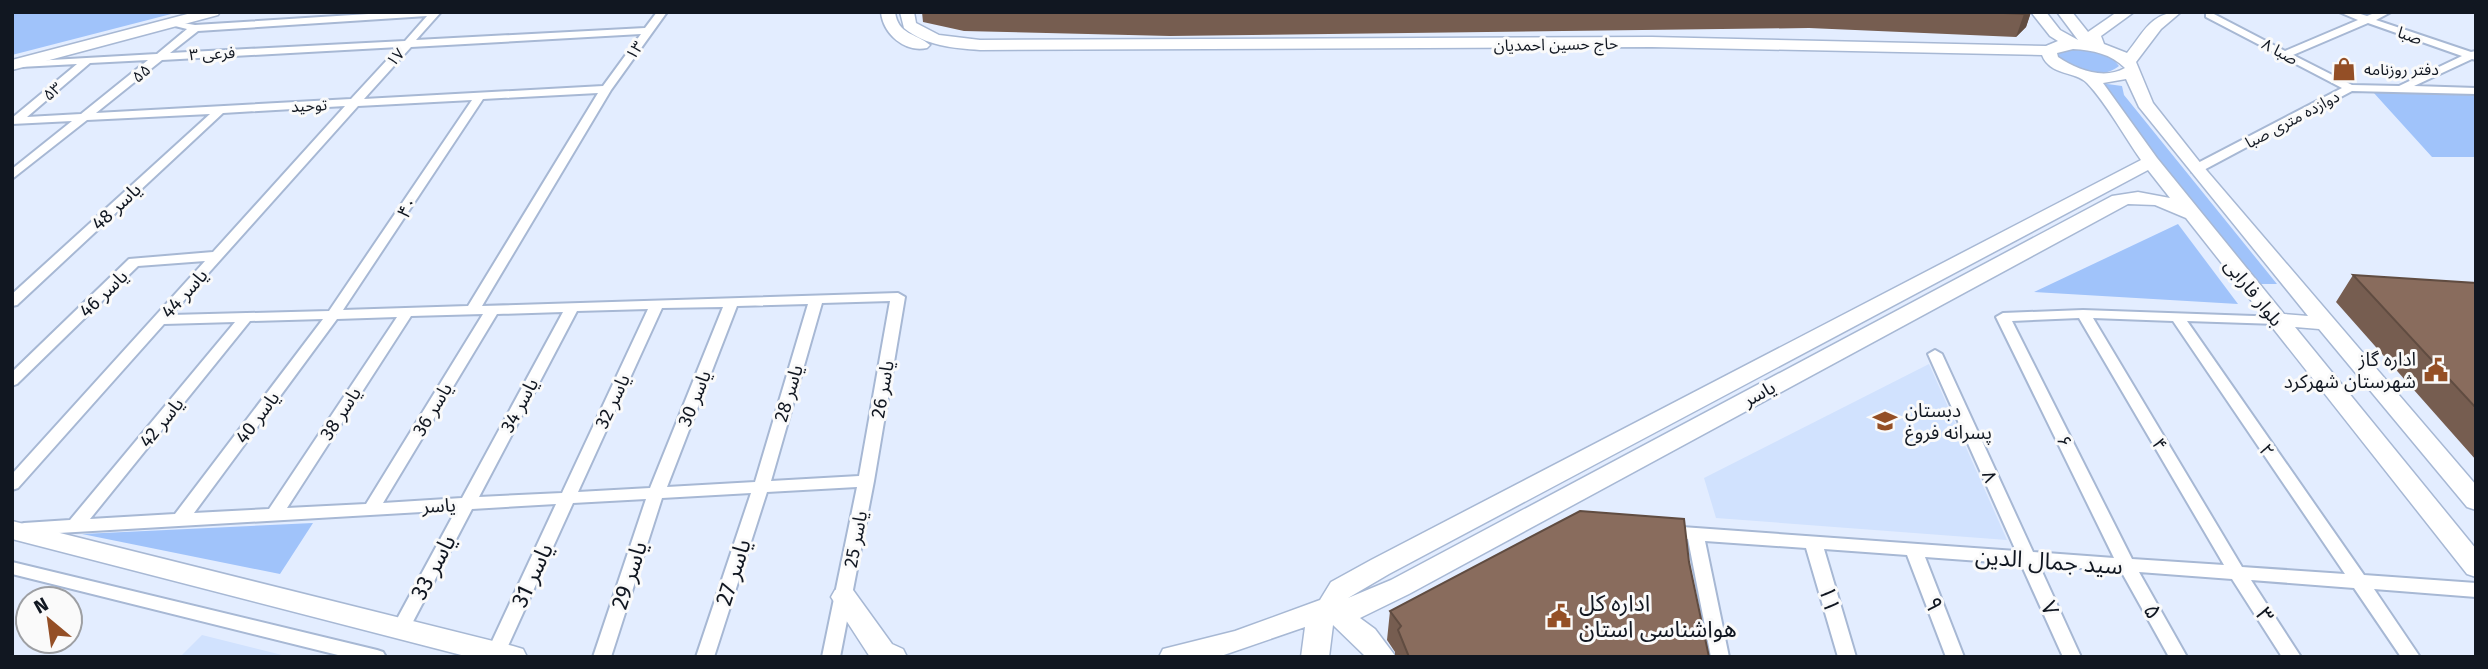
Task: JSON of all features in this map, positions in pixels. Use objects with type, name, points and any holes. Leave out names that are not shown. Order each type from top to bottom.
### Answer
[{"type":"main road","points":[[13,63],[213,12]]},
{"type":"main road","name":"حاج حسین احمدیان","points":[[888,12],[892,30],[900,37],[932,48],[984,52],[1063,47]]},
{"type":"main road","name":"حاج حسین احمدیان","points":[[907,12],[909,25],[919,34],[939,41],[980,45],[1063,47],[1648,42],[1822,43],[2049,51],[2057,46],[2073,44]]},
{"type":"main road","points":[[2038,12],[2055,33],[2073,44],[2094,46],[2116,53],[2130,67]]},
{"type":"main road","points":[[2064,12],[2094,46]]},
{"type":"main road","points":[[2094,46],[2093,35],[2127,12]]},
{"type":"main road","points":[[1895,47],[2062,68],[2091,77],[2114,79],[2130,67],[2156,26],[2174,12]]},
{"type":"main road","points":[[13,63],[194,20]]},
{"type":"main road","points":[[2049,51],[2051,59],[2062,68]]},
{"type":"main road","name":"بلوار فارابی","points":[[2130,67],[2145,104],[2196,169],[2476,501]]},
{"type":"main road","name":"بلوار فارابی","points":[[2091,77],[2151,162],[2476,566]]},
{"type":"main road","name":"یاسر","points":[[1329,607],[1340,589],[1380,567],[2151,162]]},
{"type":"main road","name":"یاسر","points":[[1173,657],[1238,641],[1329,607],[1354,609],[2118,200],[2134,197],[2155,200],[2173,204],[2192,214]]},
{"type":"main road","points":[[2277,320],[2325,323]]},
{"type":"main road","points":[[1845,323],[1867,336]]},
{"type":"main road","name":"یاسر","points":[[12,530],[400,630],[505,654]]},
{"type":"main road","points":[[844,597],[882,652],[893,657]]},
{"type":"main road","points":[[1315,657],[1317,629],[1329,607],[1365,636],[1382,657]]},
{"type":"street","points":[[234,25],[249,12]]},
{"type":"street","points":[[298,21],[309,12]]},
{"type":"street","name":"۱۳","points":[[473,310],[606,89],[662,12]]},
{"type":"street","name":"صبا","points":[[2344,12],[2474,55]]},
{"type":"street","points":[[2286,54],[2386,12]]},
{"type":"street","points":[[175,23],[194,20],[234,25],[376,14],[435,13]]},
{"type":"street","name":"۱۷","points":[[356,103],[435,13]]},
{"type":"street","name":"صبا ۸","points":[[2212,13],[2350,89]]},
{"type":"street","name":"۵۵","points":[[12,175],[161,56],[194,20]]},
{"type":"street","name":"فرعی ۳","points":[[13,63],[648,31]]},
{"type":"street","points":[[2399,89],[2474,55]]},
{"type":"street","name":"۵۳","points":[[14,121],[88,60]]},
{"type":"street","name":"توحید","points":[[14,121],[606,89]]},
{"type":"street","name":"دوازده متری صبا","points":[[2196,169],[2350,89],[2476,91]]},
{"type":"street","name":"۴۰","points":[[333,314],[478,98]]},
{"type":"street","name":"یاسر 44","points":[[12,484],[356,103]]},
{"type":"street","name":"یاسر 48","points":[[12,302],[220,110]]},
{"type":"street","name":"یاسر 46","points":[[12,381],[134,262],[218,256]]},
{"type":"street","name":"یاسر 26","points":[[816,300],[898,297],[866,481]]},
{"type":"street","points":[[160,320],[816,300]]},
{"type":"street","name":"یاسر 28","points":[[761,487],[816,300]]},
{"type":"street","name":"یاسر 30","points":[[656,493],[732,302]]},
{"type":"street","name":"یاسر 32","points":[[567,498],[657,305]]},
{"type":"street","name":"یاسر 34","points":[[467,504],[572,307]]},
{"type":"street","name":"یاسر 36","points":[[371,509],[492,310]]},
{"type":"street","name":"یاسر 38","points":[[274,515],[407,312]]},
{"type":"street","name":"یاسر 40","points":[[180,520],[333,314]]},
{"type":"street","points":[[2083,314],[2277,320]]},
{"type":"street","name":"۶","points":[[2083,314],[2003,317],[2127,566]]},
{"type":"street","name":"۴","points":[[2083,314],[2238,574]]},
{"type":"street","name":"یاسر 42","points":[[75,526],[246,317]]},
{"type":"street","name":"۲","points":[[2177,317],[2410,657]]},
{"type":"street","name":"۸","points":[[1935,354],[2028,559]]},
{"type":"street","name":"یاسر","points":[[12,530],[866,481]]},
{"type":"street","name":"یاسر 25","points":[[831,657],[866,481]]},
{"type":"street","name":"یاسر 27","points":[[705,657],[761,487]]},
{"type":"street","name":"یاسر 29","points":[[602,657],[656,493]]},
{"type":"street","name":"یاسر 31","points":[[505,654],[567,498]]},
{"type":"street","name":"یاسر 33","points":[[400,630],[467,504]]},
{"type":"street","name":"سید جمال الدین","points":[[1646,530],[2476,590]]},
{"type":"street","points":[[1695,534],[1720,657]]},
{"type":"street","name":"۱۱","points":[[1813,542],[1847,657]]},
{"type":"street","name":"۹","points":[[1914,551],[1955,657]]},
{"type":"street","name":"۷","points":[[2028,559],[2072,657]]},
{"type":"street","name":"۵","points":[[2127,566],[2178,657]]},
{"type":"street","points":[[12,568],[377,657]]},
{"type":"street","name":"۳","points":[[2238,574],[2292,657]]},
{"type":"shaded area","points":[[12,12],[179,12],[12,55]]},
{"type":"shaded area","points":[[2054,48],[2098,51],[2113,59],[2119,66],[2098,73],[2083,71],[2061,64]]},
{"type":"shaded area","points":[[2100,83],[2122,86],[2124,95],[2277,284],[2252,284],[2105,94]]},
{"type":"shaded area","points":[[2373,92],[2476,94],[2476,157],[2432,157]]},
{"type":"shaded area","points":[[2178,224],[2238,304],[2034,292]]},
{"type":"shaded area","name":"دبستان پسرانه فروغ","points":[[1929,364],[2007,540],[1716,518],[1704,478]]},
{"type":"shaded area","points":[[313,523],[280,574],[82,534]]},
{"type":"shaded area","points":[[202,635],[290,657],[180,657]]},
{"type":"building","points":[[1983,12],[2026,12],[2024,14]]},
{"type":"building","points":[[2353,275],[2476,283],[2476,408]]},
{"type":"building","name":"اداره کل هواشناسی استان","points":[[1580,511],[1684,519],[1689,562],[1709,657],[1409,657],[1398,630],[1401,626],[1390,611]]},
{"type":"place","name":"دفتر روزنامه","points":[[2344,69]]},
{"type":"place","name":"اداره گاز شهرستان شهرکرد","points":[[2436,370]]},
{"type":"place","name":"دبستان پسرانه فروغ","points":[[1885,421]]},
{"type":"place","name":"اداره کل هواشناسی استان","points":[[1559,616]]}]
